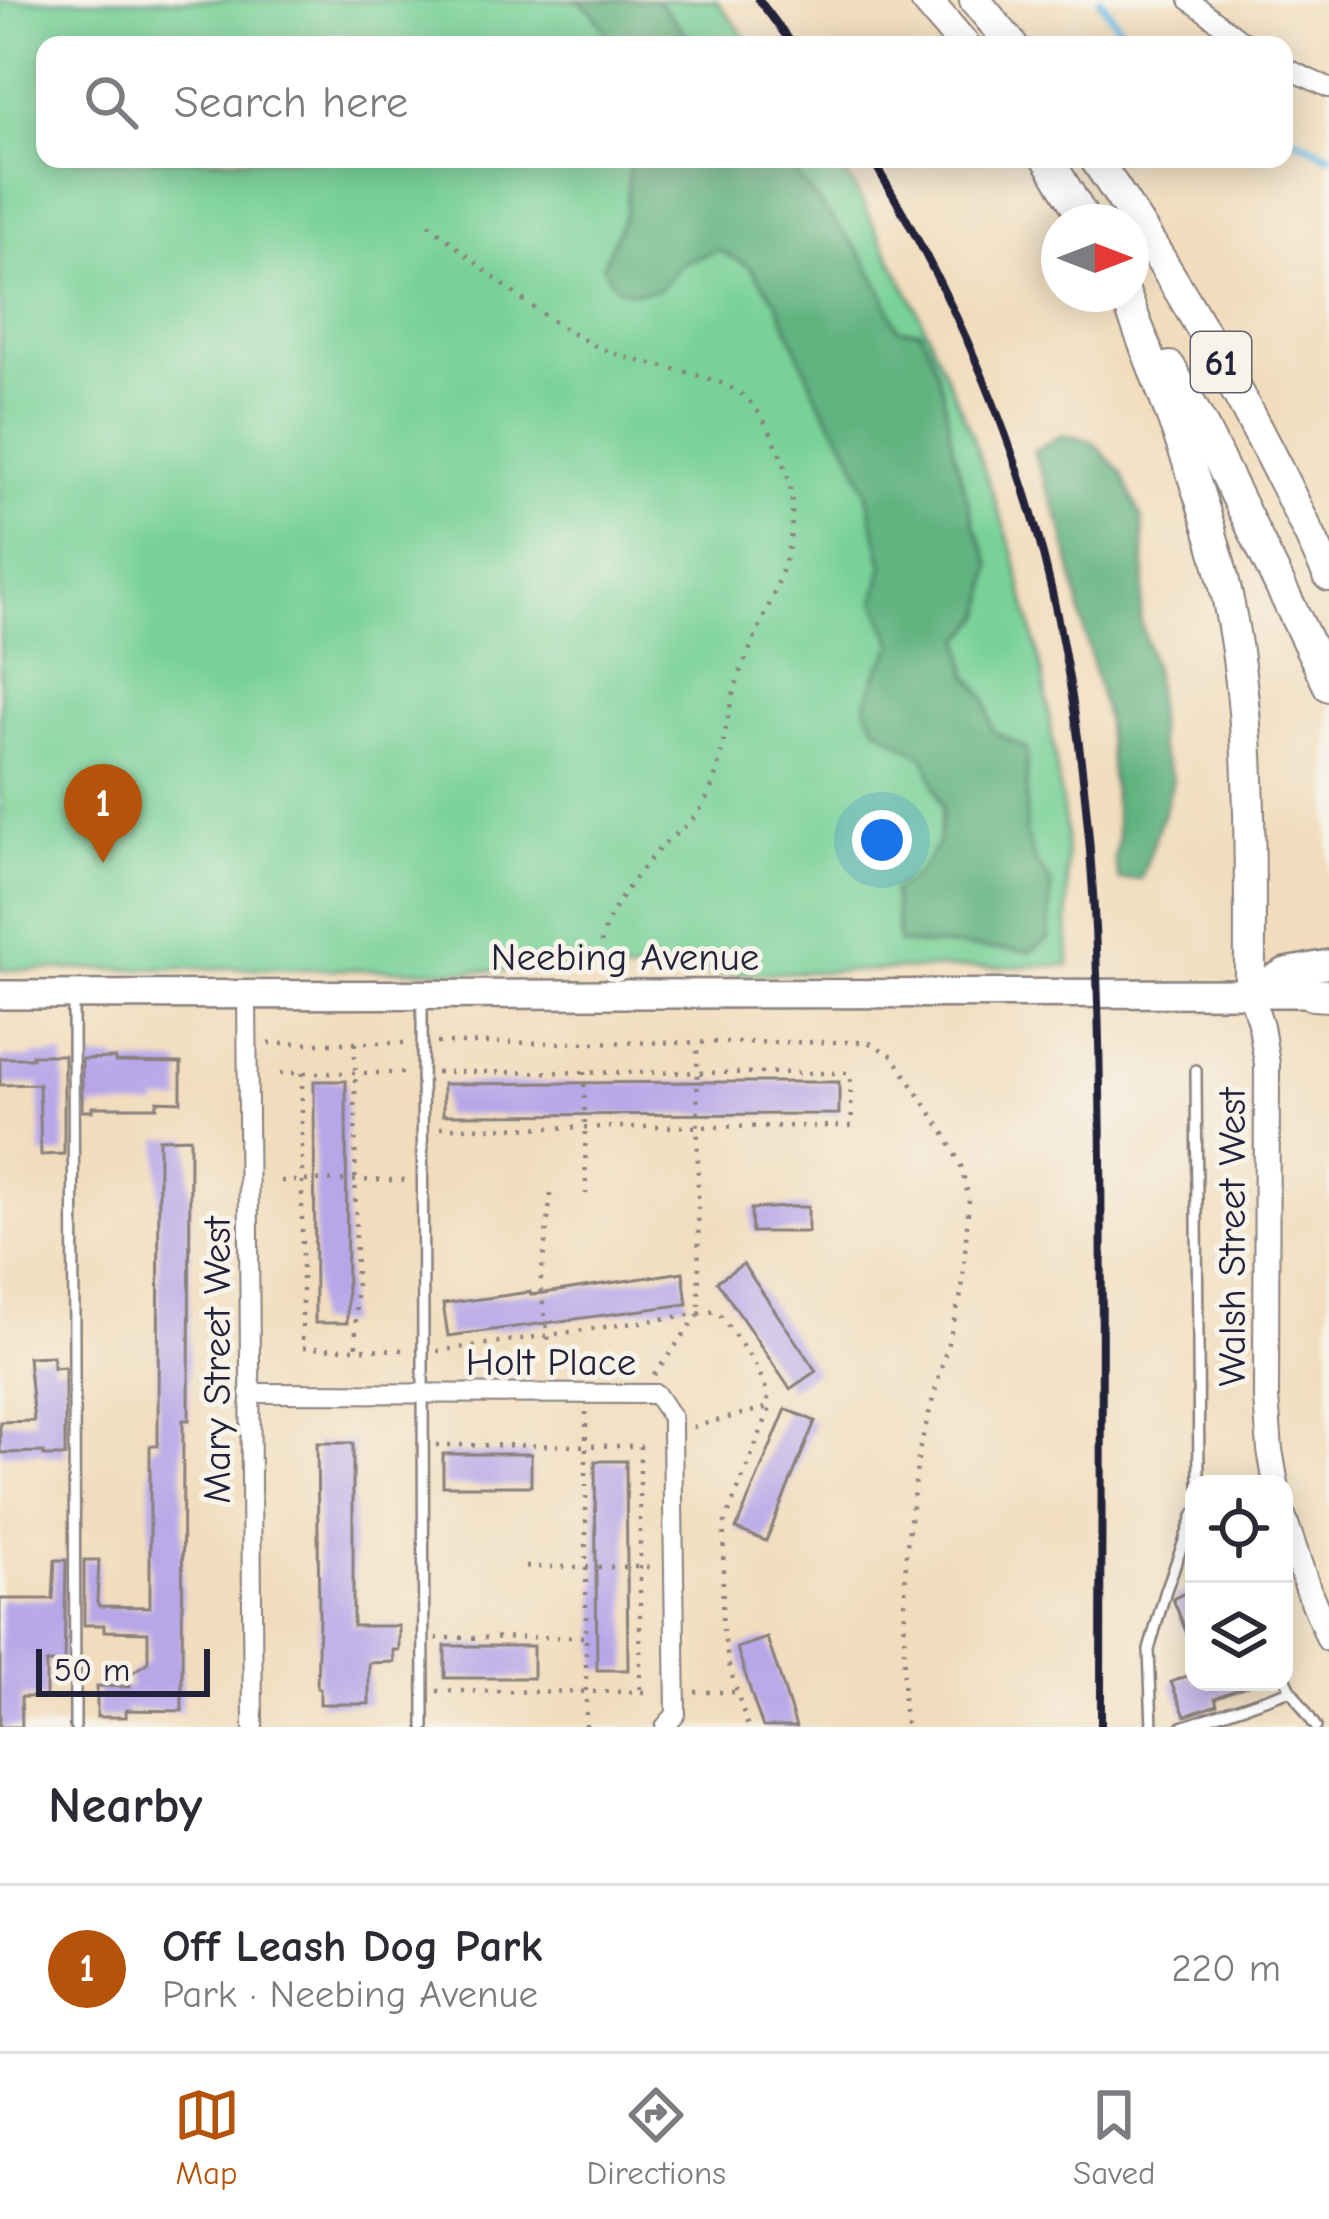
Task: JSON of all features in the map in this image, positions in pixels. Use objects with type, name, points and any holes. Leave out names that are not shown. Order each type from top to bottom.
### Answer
[{"type":"highway","points":[[926,0],[956,36]]},
{"type":"highway","points":[[975,0],[1005,36]]},
{"type":"highway","points":[[1053,168],[1075,204]]},
{"type":"highway","name":"61","points":[[1101,168],[1149,237],[1223,365],[1329,576]]},
{"type":"highway","points":[[1134,312],[1193,473],[1220,566],[1238,661],[1247,765],[1250,992]]},
{"type":"highway","name":"61","points":[[1137,312],[1203,427],[1329,686]]},
{"type":"highway","points":[[1289,490],[1329,560]]},
{"type":"main road","name":"Neebing Avenue","points":[[1250,992],[1286,972],[1329,964]]},
{"type":"main road","name":"Neebing Avenue","points":[[0,994],[1324,995]]},
{"type":"street","points":[[1189,0],[1236,36]]},
{"type":"street","points":[[1293,72],[1329,88]]},
{"type":"street","name":"Walsh Street West","points":[[1250,992],[1267,1064],[1266,1398],[1275,1475]]},
{"type":"street","name":"Mary Street West","points":[[247,993],[253,1727]]},
{"type":"street","name":"Holt Place","points":[[249,1393],[656,1394],[671,1418],[672,1432]]},
{"type":"street","points":[[665,1727],[676,1714],[672,1432]]},
{"type":"street","points":[[1293,1545],[1329,1639]]},
{"type":"lane","points":[[73,994],[75,1727]]},
{"type":"lane","points":[[422,994],[424,1727]]},
{"type":"lane","points":[[1196,1070],[1199,1475]]},
{"type":"lane","points":[[1152,1727],[1149,1650],[1185,1538]]},
{"type":"lane","points":[[1183,1727],[1288,1691]]},
{"type":"lane","points":[[1292,1691],[1316,1727]]},
{"type":"path","points":[[429,224],[513,292],[586,340],[616,354],[721,384],[745,397],[770,430],[788,474],[793,531],[776,593],[735,687],[713,785],[700,812],[660,848],[623,893],[601,940],[600,995]]},
{"type":"path","points":[[640,1394],[699,1314],[697,1042]]},
{"type":"path","points":[[248,1043],[868,1042],[893,1056],[945,1133],[969,1198],[962,1291],[919,1451],[906,1553],[906,1727]]},
{"type":"path","points":[[355,1043],[356,1349]]},
{"type":"path","points":[[584,1072],[586,1194]]},
{"type":"path","points":[[280,1073],[850,1073],[851,1126],[603,1123],[436,1128]]},
{"type":"path","points":[[302,1073],[302,1348],[436,1351]]},
{"type":"path","points":[[302,1103],[311,1104]]},
{"type":"path","points":[[836,1117],[836,1126]]},
{"type":"path","points":[[644,1118],[644,1127]]},
{"type":"path","points":[[489,1119],[489,1128]]},
{"type":"path","points":[[302,1146],[311,1146]]},
{"type":"path","points":[[281,1181],[423,1180]]},
{"type":"path","points":[[551,1194],[540,1286],[558,1394]]},
{"type":"path","points":[[302,1214],[313,1214]]},
{"type":"path","points":[[302,1252],[313,1252]]},
{"type":"path","points":[[302,1300],[313,1300]]},
{"type":"path","points":[[717,1312],[724,1304]]},
{"type":"path","points":[[513,1330],[514,1340]]},
{"type":"path","points":[[472,1336],[473,1346]]},
{"type":"path","points":[[741,1346],[749,1340]]},
{"type":"path","points":[[764,1382],[773,1376]]},
{"type":"path","points":[[586,1394],[586,1727]]},
{"type":"path","points":[[672,1432],[769,1406]]},
{"type":"path","points":[[424,1445],[640,1446],[640,1692]]},
{"type":"path","points":[[526,1568],[674,1568]]},
{"type":"path","points":[[436,1638],[586,1637]]},
{"type":"path","points":[[468,1678],[468,1691]]},
{"type":"path","points":[[510,1682],[510,1692]]},
{"type":"path","points":[[424,1691],[737,1693]]},
{"type":"green space","points":[[0,0],[716,0],[745,36],[36,36],[36,168],[840,168],[916,307],[970,430],[1013,551],[1043,676],[1066,831],[1069,965],[735,974],[0,970]]},
{"type":"green space","points":[[576,0],[657,0],[688,36],[608,36],[592,11]]},
{"type":"green space","points":[[629,168],[790,168],[862,255],[898,329],[920,330],[943,391],[953,449],[991,565],[984,615],[962,640],[968,675],[986,699],[993,731],[1027,749],[1026,835],[1035,861],[1051,883],[1049,939],[1031,951],[899,943],[893,891],[918,873],[938,845],[943,808],[925,758],[876,727],[865,705],[894,645],[875,600],[883,566],[866,490],[849,449],[819,401],[776,301],[749,266],[718,250],[682,264],[659,290],[632,292],[618,287],[603,265],[626,211]]},
{"type":"green space","points":[[1062,435],[1092,441],[1121,472],[1142,519],[1145,574],[1140,619],[1155,674],[1158,745],[1173,779],[1141,879],[1119,880],[1105,715],[1063,530],[1033,451]]},
{"type":"building","points":[[64,1055],[64,1154],[41,1155],[39,1084],[0,1085],[0,1058]]},
{"type":"building","points":[[115,1058],[115,1062],[181,1063],[181,1102],[82,1111],[82,1059]]},
{"type":"building","points":[[314,1081],[346,1081],[347,1323],[315,1323]]},
{"type":"building","points":[[839,1082],[839,1114],[443,1115],[443,1084]]},
{"type":"building","points":[[190,1138],[182,1711],[126,1710],[126,1717],[97,1717],[97,1686],[130,1687],[130,1674],[148,1662],[148,1632],[104,1631],[104,1625],[84,1625],[84,1560],[99,1560],[99,1606],[150,1607],[150,1446],[158,1446],[159,1139]]},
{"type":"building","points":[[808,1207],[808,1232],[752,1232],[751,1209]]},
{"type":"building","points":[[743,1264],[816,1371],[790,1389],[717,1281]]},
{"type":"building","points":[[683,1272],[687,1304],[448,1336],[443,1304]]},
{"type":"building","points":[[53,1356],[53,1368],[65,1367],[65,1456],[0,1453],[0,1422],[34,1421],[28,1357]]},
{"type":"building","points":[[786,1409],[815,1421],[766,1541],[736,1529]]},
{"type":"building","points":[[317,1443],[353,1443],[353,1626],[399,1626],[394,1662],[369,1663],[369,1704],[320,1704]]},
{"type":"building","points":[[443,1454],[531,1454],[531,1486],[443,1486]]},
{"type":"building","points":[[595,1461],[626,1461],[628,1670],[597,1670]]},
{"type":"building","points":[[55,1560],[66,1560],[64,1663],[46,1663],[46,1697],[21,1697],[22,1727],[0,1727],[0,1599],[53,1599]]},
{"type":"building","points":[[1185,1593],[1185,1629],[1173,1599]]},
{"type":"building","points":[[767,1638],[796,1727],[763,1727],[755,1705],[737,1648]]},
{"type":"building","points":[[445,1646],[533,1646],[533,1678],[445,1678]]},
{"type":"building","points":[[1185,1677],[1185,1691],[1233,1691],[1215,1698],[1217,1705],[1185,1716],[1171,1682]]},
{"type":"waterway","points":[[1101,0],[1125,36]]},
{"type":"waterway","points":[[1293,137],[1329,155]]},
{"type":"railway","points":[[759,0],[786,36]]},
{"type":"railway","points":[[877,168],[945,294],[1005,434],[1037,532],[1071,687],[1089,841],[1098,996],[1101,1727]]},
{"type":"place","name":"Off Leash Dog Park","points":[[103,863]]}]
